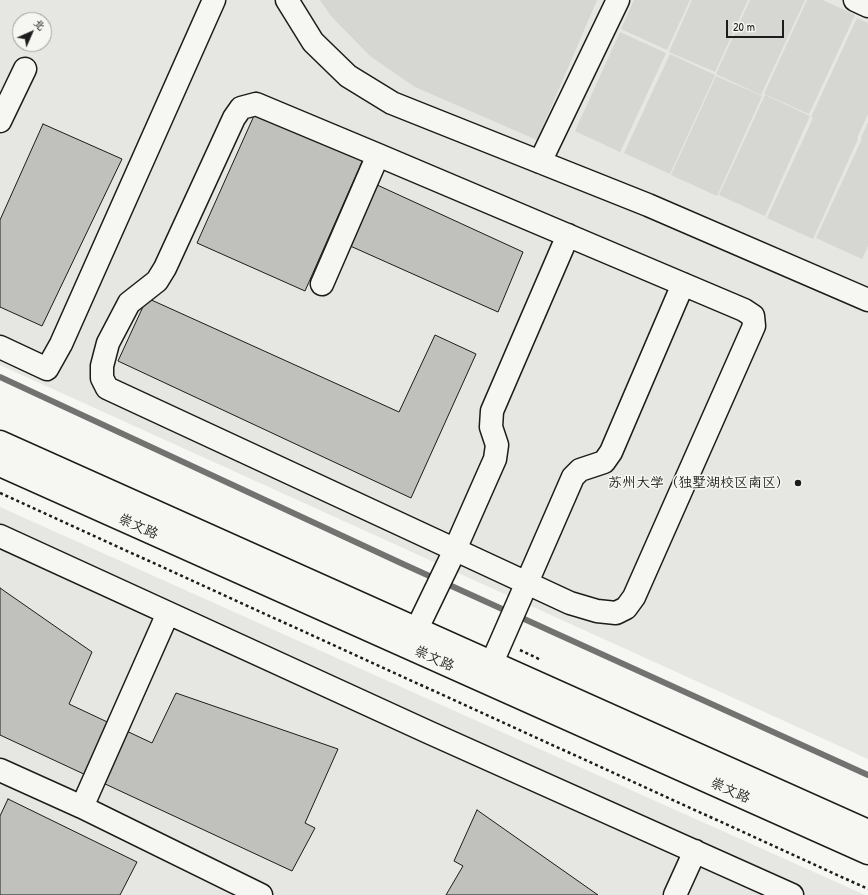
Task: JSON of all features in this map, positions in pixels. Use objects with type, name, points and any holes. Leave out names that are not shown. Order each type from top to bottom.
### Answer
[{"type":"street","points":[[0,347],[47,369],[61,344],[214,0]]},
{"type":"street","points":[[287,0],[313,42],[348,76],[392,103],[648,205],[868,300]]},
{"type":"street","points":[[540,162],[618,0]]},
{"type":"street","points":[[855,0],[868,6]]},
{"type":"street","points":[[0,121],[25,68]]},
{"type":"street","points":[[256,104],[378,154],[744,310],[753,316],[754,326],[634,597],[626,608],[616,613],[597,612],[570,603],[527,584],[455,548],[107,388],[102,378],[102,366],[108,343],[128,303],[157,281],[165,268],[234,118],[241,108],[256,104]]},
{"type":"street","points":[[322,284],[378,154]]},
{"type":"street","points":[[412,638],[495,459],[497,445],[491,427],[492,411],[568,236]]},
{"type":"street","points":[[488,671],[573,477],[580,470],[604,462],[611,452],[683,284]]},
{"type":"street","name":"崇文路","points":[[0,442],[412,638]]},
{"type":"street","name":"崇文路","points":[[0,465],[868,831]]},
{"type":"street","points":[[0,536],[435,735],[792,895]]},
{"type":"street","points":[[82,807],[168,613]]},
{"type":"street","name":"崇文路","points":[[488,671],[868,853]]},
{"type":"street","points":[[0,770],[82,807],[262,895]]},
{"type":"street","points":[[675,895],[695,852]]},
{"type":"path","points":[[0,493],[868,888]]},
{"type":"shaded area","points":[[0,0],[868,0],[868,759],[0,365]]},
{"type":"shaded area","points":[[320,0],[597,0],[537,140],[415,87],[370,56],[331,16]]},
{"type":"shaded area","points":[[634,0],[690,0],[667,50],[621,29]]},
{"type":"shaded area","points":[[692,0],[748,0],[715,72],[669,52]]},
{"type":"shaded area","points":[[750,0],[805,0],[761,95],[716,74]]},
{"type":"shaded area","points":[[807,0],[823,0],[855,15],[809,114],[764,94]]},
{"type":"shaded area","points":[[857,18],[868,23],[868,114],[813,239],[767,218],[813,118],[811,117]]},
{"type":"shaded area","points":[[620,32],[666,53],[620,152],[575,131]]},
{"type":"shaded area","points":[[670,54],[715,75],[670,174],[624,153]]},
{"type":"shaded area","points":[[716,76],[762,96],[717,196],[671,175]]},
{"type":"shaded area","points":[[765,95],[810,116],[765,216],[719,195]]},
{"type":"shaded area","points":[[868,122],[868,246],[862,259],[816,238],[862,139],[861,138]]},
{"type":"shaded area","points":[[0,507],[865,895],[0,895]]},
{"type":"building","points":[[257,109],[364,157],[305,291],[197,243]]},
{"type":"building","points":[[43,124],[122,159],[42,326],[0,307],[0,220]]},
{"type":"building","points":[[375,184],[523,252],[498,312],[348,245]]},
{"type":"building","points":[[147,298],[399,412],[435,335],[476,354],[411,498],[118,361]]},
{"type":"building","points":[[0,588],[92,652],[69,704],[152,743],[176,693],[338,749],[305,823],[315,828],[292,871],[0,735]]},
{"type":"building","points":[[8,799],[137,862],[120,895],[0,895],[0,816]]},
{"type":"building","points":[[477,810],[598,895],[446,895],[463,866],[454,861]]},
{"type":"waterway","points":[[0,377],[403,564],[868,775]]},
{"type":"place","name":"苏州大学（独墅湖校区南区）","points":[[798,483]]}]
